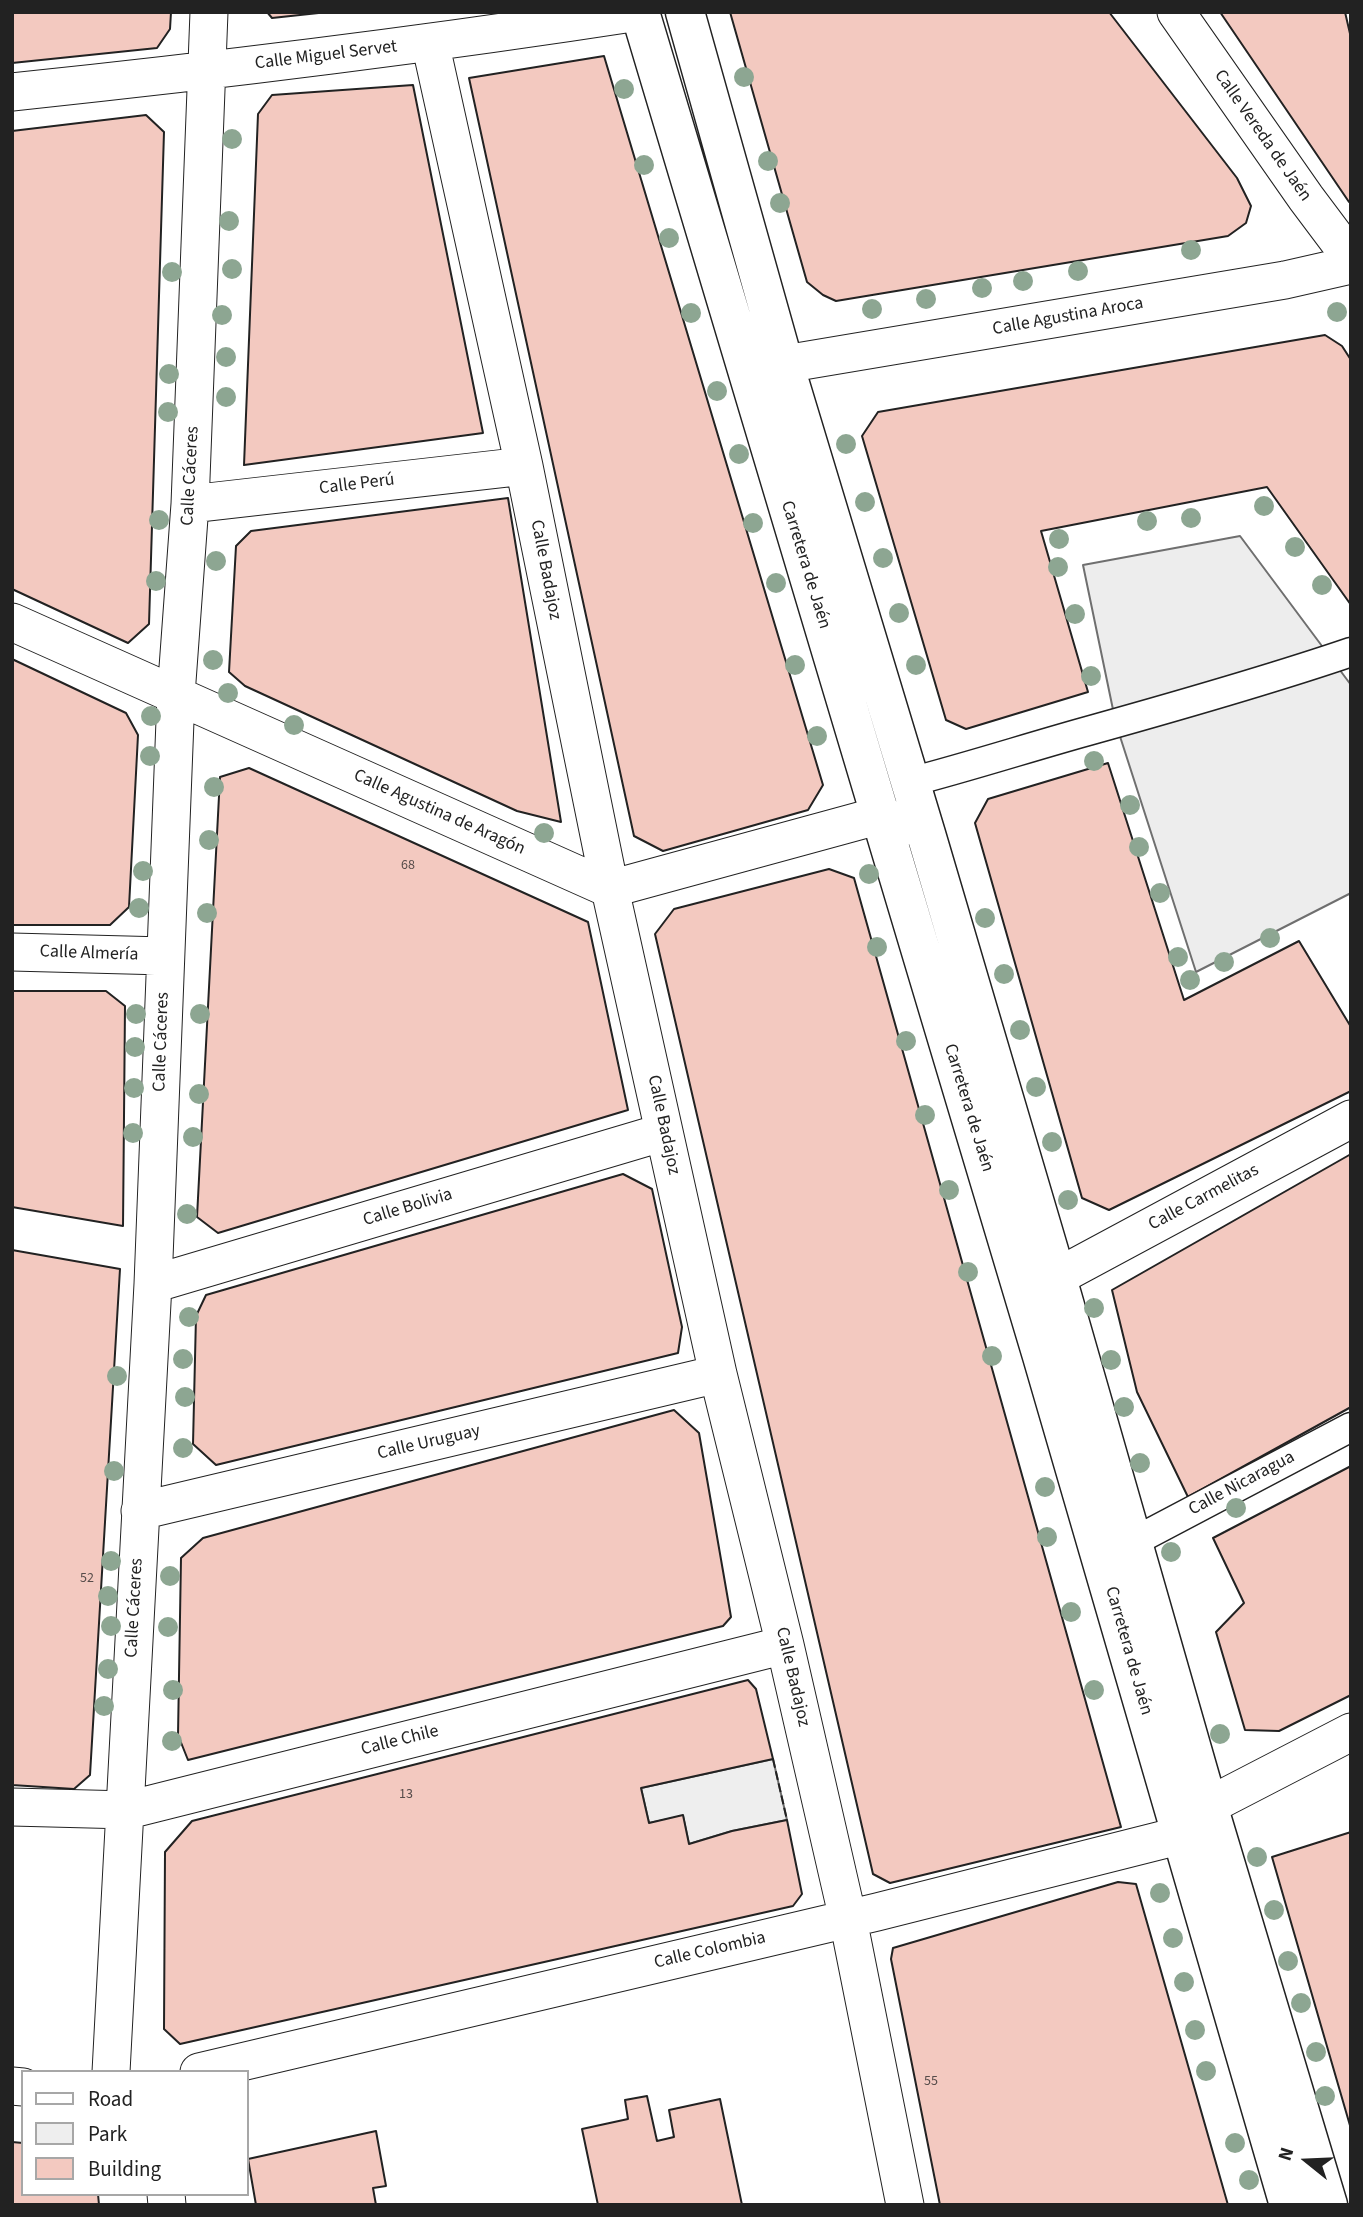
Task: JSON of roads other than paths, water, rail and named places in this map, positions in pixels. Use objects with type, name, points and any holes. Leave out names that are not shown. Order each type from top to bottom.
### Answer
[{"type":"main road","name":"Carretera de Jaén","points":[[640,12],[910,782],[1057,1278],[1208,1806],[1328,2205]]},
{"type":"main road","name":"Carretera de Jaén","points":[[685,12],[765,367],[881,815],[1289,2205]]},
{"type":"street","name":"Calle Cáceres","points":[[111,2070],[153,1284],[176,695],[190,504],[209,12]]},
{"type":"street","name":"Calle Miguel Servet","points":[[12,92],[430,43],[640,12]]},
{"type":"street","name":"Calle Vereda de Jaén","points":[[1176,12],[1351,258]]},
{"type":"street","name":"Calle Badajoz","points":[[430,43],[524,466],[610,889],[718,1374],[785,1645],[848,1919],[905,2205]]},
{"type":"street","name":"Calle Agustina Aroca","points":[[765,367],[1285,280],[1351,265]]},
{"type":"street","name":"Calle Perú","points":[[190,504],[524,466]]},
{"type":"street","name":"Calle Agustina de Aragón","points":[[12,622],[610,889]]},
{"type":"street","points":[[910,782],[1254,684],[1351,652]]},
{"type":"street","points":[[610,889],[881,815],[926,834]]},
{"type":"street","name":"Calle Almería","points":[[12,952],[165,956]]},
{"type":"street","name":"Calle Carmelitas","points":[[1024,1295],[1351,1119]]},
{"type":"street","name":"Calle Bolivia","points":[[153,1284],[664,1132]]},
{"type":"street","name":"Calle Uruguay","points":[[140,1510],[718,1374]]},
{"type":"street","name":"Calle Nicaragua","points":[[1133,1542],[1351,1427]]},
{"type":"street","name":"Calle Chile","points":[[12,1807],[125,1810],[785,1645]]},
{"type":"street","points":[[1182,1835],[1208,1806],[1351,1732]]},
{"type":"street","name":"Calle Colombia","points":[[207,2070],[848,1919],[1182,1835]]}]
